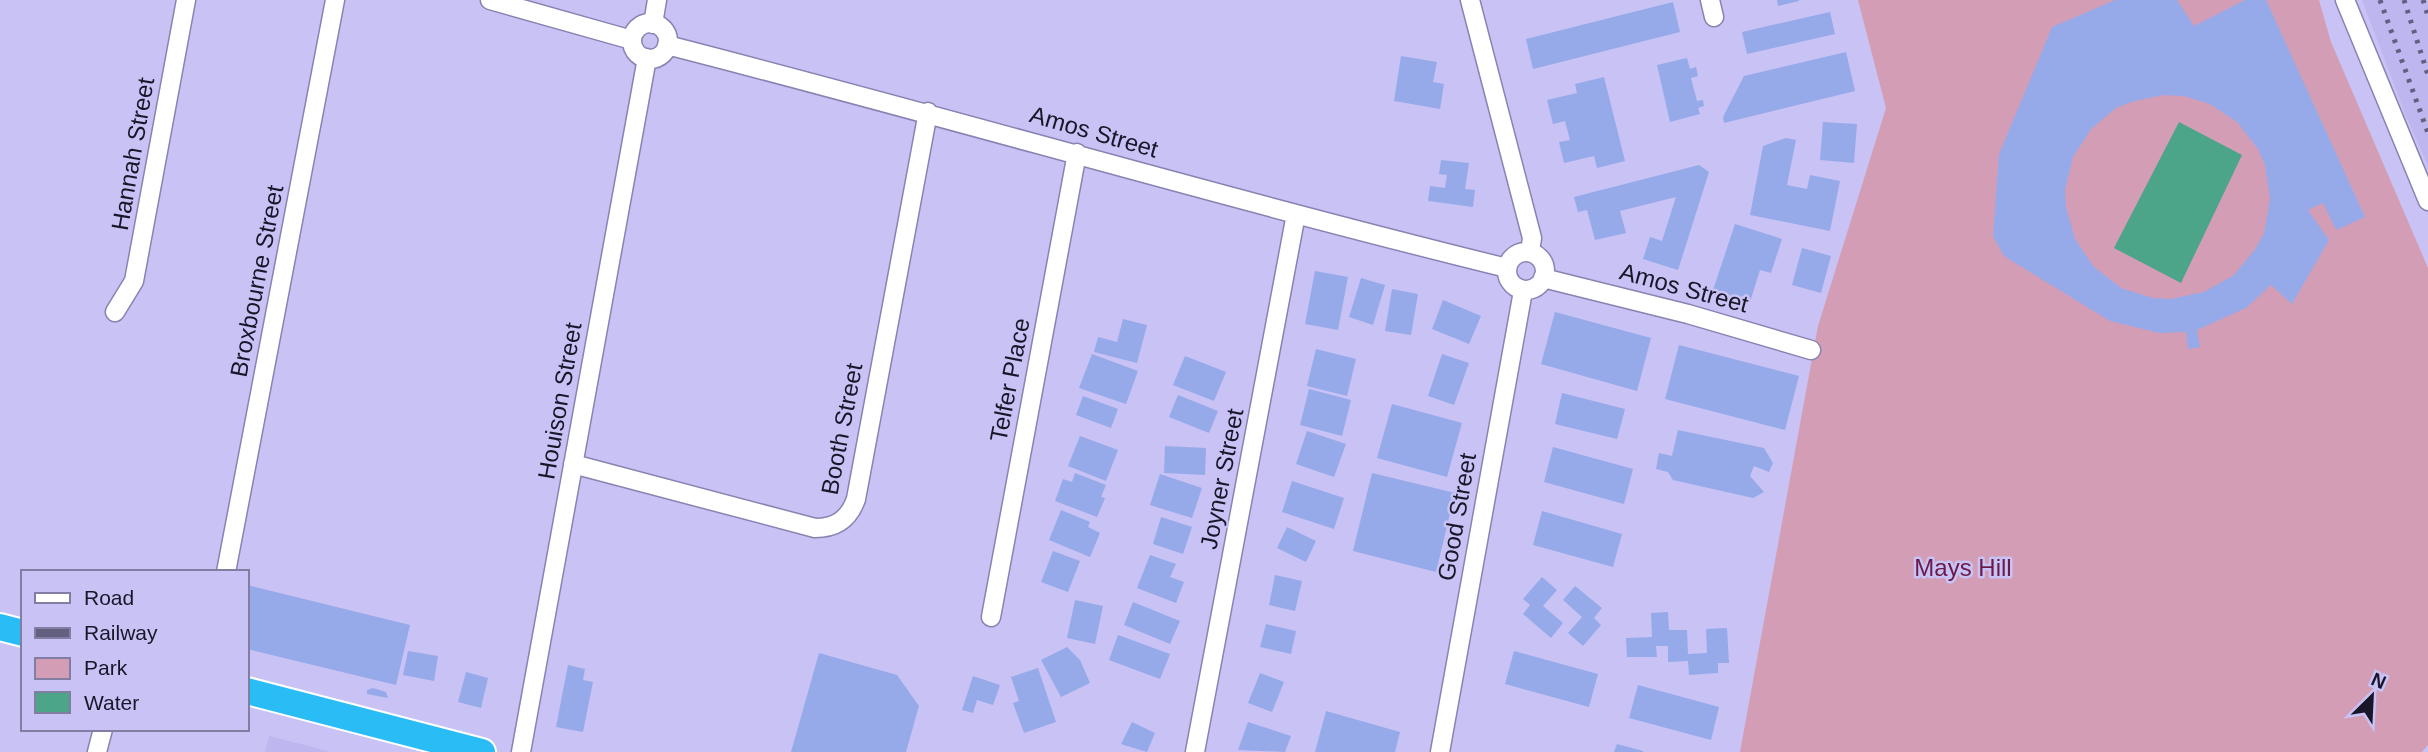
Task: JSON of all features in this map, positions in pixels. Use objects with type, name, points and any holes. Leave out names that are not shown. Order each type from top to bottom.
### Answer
[{"type":"highway","points":[[0,626],[21,631]]},
{"type":"highway","points":[[0,644],[21,649]]},
{"type":"highway","points":[[248,691],[482,752]]},
{"type":"highway","points":[[248,708],[414,752]]},
{"type":"street","name":"Hannah Street","points":[[115,312],[134,281],[186,0]]},
{"type":"street","name":"Broxbourne Street","points":[[226,570],[335,0]]},
{"type":"street","points":[[490,0],[632,40]]},
{"type":"street","points":[[653,24],[657,0]]},
{"type":"street","points":[[1470,0],[1532,238],[1530,252]]},
{"type":"street","points":[[2345,0],[2428,201]]},
{"type":"street","points":[[653,24],[666,34],[667,45],[662,54],[646,58],[635,50],[632,40],[637,29],[653,24]]},
{"type":"street","name":"Amos Street","points":[[667,45],[928,111],[1296,215],[1507,268]]},
{"type":"street","name":"Houison Street","points":[[521,752],[646,58]]},
{"type":"street","name":"Booth Street","points":[[573,464],[815,528],[831,527],[845,519],[856,499],[928,111]]},
{"type":"street","name":"Telfer Place","points":[[991,617],[1077,153]]},
{"type":"street","name":"Joyner Street","points":[[1195,752],[1296,215]]},
{"type":"street","points":[[1530,252],[1542,261],[1543,278],[1536,287],[1523,291],[1510,282],[1507,268],[1515,255],[1530,252]]},
{"type":"street","name":"Amos Street","points":[[1543,278],[1688,314],[1811,350]]},
{"type":"street","name":"Good Street","points":[[1440,752],[1523,291]]},
{"type":"street","points":[[97,752],[102,731]]},
{"type":"shaded area","points":[[2362,0],[2428,0],[2428,166],[2406,116]]},
{"type":"shaded area","points":[[269,736],[313,747],[329,752],[265,752]]},
{"type":"green space","name":"Mays Hill","points":[[1858,0],[2319,0],[2331,42],[2428,268],[2428,745],[2422,752],[1740,752],[1818,326],[1886,108]]},
{"type":"water","points":[[2179,122],[2242,155],[2181,283],[2114,248]]},
{"type":"building","points":[[1777,0],[1799,0],[1799,1],[1778,6]]},
{"type":"building","points":[[2115,0],[2177,0],[2194,26],[2245,0],[2266,0],[2365,217],[2336,230],[2323,203],[2308,210],[2329,240],[2292,304],[2271,285],[2246,308],[2197,330],[2200,347],[2188,349],[2186,332],[2159,333],[2110,321],[2004,256],[1993,236],[1999,154],[2052,27]],"holes":[[[2163,95],[2184,96],[2210,104],[2237,122],[2258,149],[2265,165],[2270,199],[2264,233],[2256,248],[2234,275],[2204,292],[2170,299],[2153,298],[2121,288],[2094,267],[2075,239],[2066,207],[2065,190],[2073,157],[2091,129],[2116,108]]]},
{"type":"building","points":[[1673,2],[1680,32],[1533,69],[1526,39]]},
{"type":"building","points":[[1830,12],[1835,34],[1747,54],[1742,32]]},
{"type":"building","points":[[1846,52],[1855,91],[1724,123],[1723,117],[1744,76]]},
{"type":"building","points":[[1401,56],[1437,62],[1433,82],[1444,84],[1440,109],[1394,101]]},
{"type":"building","points":[[1687,58],[1690,69],[1696,67],[1698,76],[1691,78],[1697,101],[1703,100],[1704,106],[1698,108],[1700,114],[1670,122],[1657,65]]},
{"type":"building","points":[[1604,77],[1625,161],[1597,168],[1594,156],[1564,163],[1559,142],[1570,140],[1565,121],[1553,124],[1547,100],[1577,93],[1575,84]]},
{"type":"building","points":[[1823,122],[1857,124],[1854,163],[1820,160]]},
{"type":"building","points":[[1786,138],[1796,140],[1787,185],[1807,189],[1810,175],[1840,181],[1830,231],[1750,215],[1763,146]]},
{"type":"building","points":[[1441,160],[1469,163],[1465,189],[1475,190],[1473,207],[1428,201],[1430,186],[1445,188],[1447,175],[1439,174]]},
{"type":"building","points":[[1699,165],[1709,172],[1678,270],[1643,259],[1650,237],[1662,241],[1676,197],[1620,211],[1626,233],[1595,240],[1587,210],[1578,212],[1574,197]]},
{"type":"building","points":[[1735,224],[1782,239],[1771,273],[1760,270],[1750,302],[1713,290]]},
{"type":"building","points":[[1802,248],[1831,256],[1821,293],[1792,285]]},
{"type":"building","points":[[1315,271],[1348,277],[1338,330],[1305,324]]},
{"type":"building","points":[[1361,278],[1385,285],[1373,325],[1349,317]]},
{"type":"building","points":[[1392,289],[1418,294],[1411,335],[1385,331]]},
{"type":"building","points":[[1443,300],[1481,316],[1469,344],[1432,329]]},
{"type":"building","points":[[1555,312],[1651,338],[1637,391],[1541,364]]},
{"type":"building","points":[[1123,319],[1147,325],[1137,363],[1094,352],[1098,337],[1117,342]]},
{"type":"building","points":[[1679,345],[1799,376],[1785,430],[1665,399]]},
{"type":"building","points":[[1316,349],[1356,359],[1347,396],[1307,386]]},
{"type":"building","points":[[1092,354],[1138,371],[1126,404],[1079,388]]},
{"type":"building","points":[[1442,354],[1469,363],[1454,405],[1428,396]]},
{"type":"building","points":[[1185,356],[1226,372],[1214,401],[1173,385]]},
{"type":"building","points":[[1309,389],[1351,400],[1342,436],[1300,425]]},
{"type":"building","points":[[1562,393],[1625,409],[1617,439],[1555,424]]},
{"type":"building","points":[[1178,395],[1218,411],[1209,433],[1169,417]]},
{"type":"building","points":[[1083,396],[1118,409],[1111,428],[1076,415]]},
{"type":"building","points":[[1392,404],[1462,423],[1447,477],[1377,458]]},
{"type":"building","points":[[1678,430],[1764,448],[1773,463],[1769,472],[1754,466],[1750,476],[1764,492],[1753,498],[1673,480],[1668,472],[1656,469],[1659,453],[1672,456]]},
{"type":"building","points":[[1307,431],[1346,444],[1334,477],[1296,464]]},
{"type":"building","points":[[1080,436],[1118,450],[1106,481],[1068,466]]},
{"type":"building","points":[[1165,446],[1206,448],[1205,475],[1164,473]]},
{"type":"building","points":[[1553,447],[1633,469],[1624,504],[1544,482]]},
{"type":"building","points":[[1075,473],[1106,485],[1101,497],[1105,498],[1097,517],[1055,501],[1063,479],[1072,482]]},
{"type":"building","points":[[1372,473],[1455,493],[1436,572],[1353,551]]},
{"type":"building","points":[[1160,474],[1202,488],[1192,518],[1150,505]]},
{"type":"building","points":[[1292,481],[1344,498],[1334,529],[1282,512]]},
{"type":"building","points":[[1061,510],[1090,522],[1088,527],[1100,533],[1090,557],[1049,540]]},
{"type":"building","points":[[1542,511],[1622,534],[1613,567],[1533,545]]},
{"type":"building","points":[[1161,517],[1192,527],[1183,554],[1153,544]]},
{"type":"building","points":[[1287,527],[1316,541],[1306,562],[1277,548]]},
{"type":"building","points":[[1053,551],[1080,561],[1068,592],[1041,582]]},
{"type":"building","points":[[1150,555],[1176,564],[1170,577],[1184,582],[1176,603],[1137,588]]},
{"type":"building","points":[[1275,575],[1302,581],[1295,611],[1269,605]]},
{"type":"building","points":[[1542,577],[1557,590],[1543,606],[1563,623],[1551,638],[1523,614],[1530,605],[1523,599]]},
{"type":"building","points":[[248,585],[410,625],[396,685],[248,649]]},
{"type":"building","points":[[1575,586],[1602,608],[1594,618],[1601,625],[1583,646],[1568,633],[1582,617],[1563,600]]},
{"type":"building","points":[[1075,600],[1103,606],[1095,644],[1067,638]]},
{"type":"building","points":[[1133,602],[1180,621],[1170,644],[1124,625]]},
{"type":"building","points":[[1668,612],[1669,630],[1687,630],[1688,654],[1707,653],[1706,629],[1727,628],[1729,663],[1718,663],[1718,673],[1689,675],[1688,661],[1668,662],[1668,646],[1656,646],[1657,657],[1627,657],[1626,638],[1652,637],[1651,613]]},
{"type":"building","points":[[1266,624],[1296,631],[1291,654],[1260,647]]},
{"type":"building","points":[[1118,635],[1170,654],[1160,679],[1109,660]]},
{"type":"building","points":[[1067,647],[1080,660],[1090,683],[1061,697],[1041,660]]},
{"type":"building","points":[[408,651],[438,656],[434,681],[403,675]]},
{"type":"building","points":[[1514,651],[1598,674],[1589,707],[1505,684]]},
{"type":"building","points":[[819,653],[897,675],[919,706],[906,752],[791,752]]},
{"type":"building","points":[[568,665],[585,669],[583,680],[593,682],[583,732],[556,727]]},
{"type":"building","points":[[1038,668],[1056,722],[1024,733],[1013,703],[1019,701],[1011,677]]},
{"type":"building","points":[[466,672],[488,678],[481,708],[458,702]]},
{"type":"building","points":[[1260,673],[1284,682],[1272,712],[1248,703]]},
{"type":"building","points":[[973,676],[1000,685],[993,705],[977,700],[973,713],[962,710]]},
{"type":"building","points":[[1638,685],[1719,707],[1711,740],[1629,718]]},
{"type":"building","points":[[373,688],[386,692],[388,698],[367,694],[367,690]]},
{"type":"building","points":[[1326,711],[1400,732],[1395,752],[1315,752]]},
{"type":"building","points":[[1132,722],[1155,733],[1147,752],[1121,744]]},
{"type":"building","points":[[1248,722],[1291,736],[1285,752],[1238,750]]},
{"type":"building","points":[[1617,744],[1643,751],[1643,752],[1614,752]]},
{"type":"railway","points":[[2380,0],[2428,133]]},
{"type":"railway","points":[[2404,0],[2428,75]]},
{"type":"railway","points":[[2423,0],[2428,16]]}]
